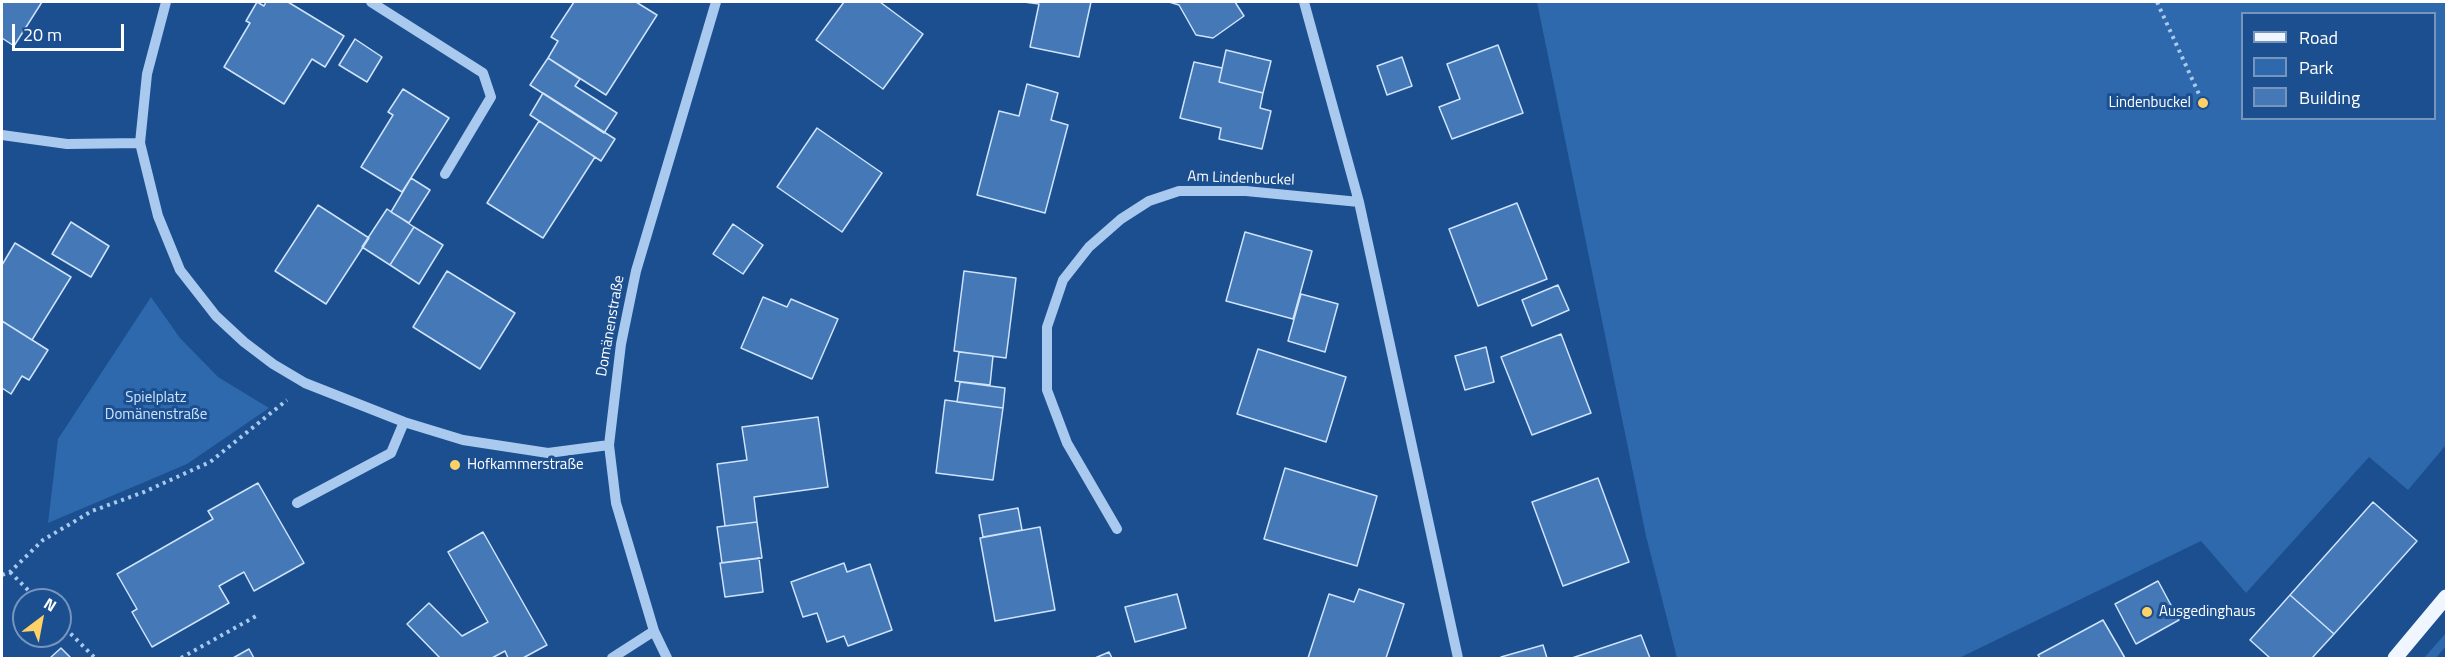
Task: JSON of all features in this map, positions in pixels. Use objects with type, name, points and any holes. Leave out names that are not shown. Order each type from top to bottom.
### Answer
[{"type":"main road","points":[[2395,658],[2446,597]]},
{"type":"street","points":[[166,2],[147,74],[140,143],[158,216],[180,270],[216,316],[243,342],[273,364],[305,383],[404,422],[463,440],[548,453],[609,445]]},
{"type":"street","points":[[371,2],[483,73],[491,97],[445,174]]},
{"type":"street","name":"Domänenstraße","points":[[668,658],[654,631],[616,503],[609,445],[621,344],[636,270],[716,2]]},
{"type":"street","points":[[1304,2],[1359,201],[1458,658]]},
{"type":"street","points":[[2,135],[67,144],[140,143]]},
{"type":"street","name":"Am Lindenbuckel","points":[[1116,529],[1067,443],[1047,390],[1047,327],[1063,280],[1089,247],[1121,219],[1149,201],[1179,191],[1246,191],[1359,201]]},
{"type":"street","points":[[297,503],[391,453],[404,422]]},
{"type":"street","points":[[612,658],[654,631]]},
{"type":"path","points":[[2157,2],[2204,103]]},
{"type":"path","points":[[2,575],[10,572],[44,540],[92,511],[144,492],[210,462],[275,412],[305,383]]},
{"type":"path","points":[[10,572],[26,588]]},
{"type":"path","points":[[181,658],[258,615]]},
{"type":"path","points":[[72,634],[95,658]]},
{"type":"green space","points":[[1537,2],[2446,2],[2446,445],[2408,490],[2369,457],[2246,593],[2201,541],[1959,658],[1677,658],[1646,536]]},
{"type":"green space","name":"Spielplatz Domänenstraße","points":[[151,297],[180,338],[218,377],[269,408],[187,464],[48,523],[58,439]]},
{"type":"green space","points":[[2446,633],[2446,646],[2436,658],[2424,658]]},
{"type":"building","points":[[2,2],[42,2],[14,46],[2,38]]},
{"type":"building","points":[[257,2],[264,6],[266,2],[288,2],[344,36],[325,67],[312,59],[284,104],[224,67],[250,23],[246,21]]},
{"type":"building","points":[[574,2],[636,2],[657,15],[606,95],[548,58],[558,41],[551,37]]},
{"type":"building","points":[[844,2],[880,2],[923,34],[883,89],[816,40]]},
{"type":"building","points":[[1024,2],[1091,2],[1079,57],[1030,47],[1039,4]]},
{"type":"building","points":[[1169,2],[1235,2],[1244,16],[1213,38],[1196,35],[1179,5]]},
{"type":"building","points":[[355,39],[382,57],[367,82],[339,65]]},
{"type":"building","points":[[1498,45],[1523,113],[1452,139],[1439,107],[1460,99],[1447,64]]},
{"type":"building","points":[[1226,50],[1271,61],[1263,93],[1219,82]]},
{"type":"building","points":[[1402,57],[1412,86],[1387,95],[1377,66]]},
{"type":"building","points":[[548,58],[580,79],[575,86],[617,113],[604,133],[530,85]]},
{"type":"building","points":[[1194,62],[1222,68],[1219,82],[1263,93],[1260,108],[1271,111],[1262,149],[1219,139],[1221,128],[1180,118]]},
{"type":"building","points":[[1027,84],[1058,93],[1051,120],[1068,125],[1045,213],[977,195],[999,111],[1019,116]]},
{"type":"building","points":[[403,89],[449,118],[402,192],[361,167],[393,115],[388,112]]},
{"type":"building","points":[[543,93],[615,139],[601,161],[530,115]]},
{"type":"building","points":[[539,121],[595,157],[543,238],[487,203]]},
{"type":"building","points":[[817,128],[882,173],[842,232],[777,187]]},
{"type":"building","points":[[411,178],[430,190],[409,223],[391,212]]},
{"type":"building","points":[[1517,203],[1547,279],[1478,306],[1449,229]]},
{"type":"building","points":[[318,205],[369,238],[326,304],[275,271]]},
{"type":"building","points":[[387,209],[414,227],[390,265],[362,247]]},
{"type":"building","points":[[71,222],[109,246],[91,277],[52,254]]},
{"type":"building","points":[[733,224],[763,245],[743,274],[713,254]]},
{"type":"building","points":[[414,227],[443,245],[419,284],[390,265]]},
{"type":"building","points":[[1245,232],[1312,251],[1293,319],[1226,301]]},
{"type":"building","points":[[15,243],[71,277],[32,340],[2,321],[2,265]]},
{"type":"building","points":[[447,271],[515,313],[480,369],[413,327]]},
{"type":"building","points":[[964,271],[1016,278],[1006,358],[954,351]]},
{"type":"building","points":[[1558,285],[1569,310],[1532,326],[1522,300]]},
{"type":"building","points":[[1301,294],[1338,304],[1325,352],[1288,341]]},
{"type":"building","points":[[763,297],[787,307],[791,299],[838,319],[812,379],[741,348]]},
{"type":"building","points":[[2,321],[48,350],[29,380],[22,376],[11,394],[2,388]]},
{"type":"building","points":[[1561,334],[1591,413],[1532,435],[1501,357]]},
{"type":"building","points":[[1486,347],[1494,382],[1465,390],[1455,356]]},
{"type":"building","points":[[1258,349],[1346,377],[1326,442],[1237,414]]},
{"type":"building","points":[[959,352],[993,356],[990,385],[955,381]]},
{"type":"building","points":[[960,382],[1005,388],[1003,408],[957,402]]},
{"type":"building","points":[[945,400],[1003,408],[993,480],[936,473]]},
{"type":"building","points":[[818,417],[828,487],[754,497],[757,522],[725,526],[717,464],[747,460],[742,427]]},
{"type":"building","points":[[1285,468],[1377,496],[1357,566],[1264,539]]},
{"type":"building","points":[[1598,478],[1629,562],[1563,586],[1532,502]]},
{"type":"building","points":[[258,483],[304,563],[254,591],[244,572],[219,586],[229,603],[152,647],[132,612],[137,609],[117,574],[213,519],[208,511]]},
{"type":"building","points":[[2373,502],[2417,541],[2334,634],[2290,595]]},
{"type":"building","points":[[1018,508],[1022,530],[983,537],[979,515]]},
{"type":"building","points":[[757,522],[762,558],[722,563],[717,527]]},
{"type":"building","points":[[1040,527],[1055,610],[995,621],[980,538]]},
{"type":"building","points":[[483,532],[547,645],[523,658],[508,658],[505,651],[492,658],[440,658],[407,624],[429,603],[462,636],[488,622],[448,552]]},
{"type":"building","points":[[759,558],[763,592],[725,597],[720,563]]},
{"type":"building","points":[[844,563],[847,572],[870,564],[892,630],[848,646],[844,636],[827,642],[817,613],[803,617],[791,582]]},
{"type":"building","name":"Ausgedinghaus","points":[[2158,581],[2179,620],[2136,644],[2115,604]]},
{"type":"building","points":[[1359,589],[1404,604],[1386,658],[1308,658],[1329,594],[1354,602]]},
{"type":"building","points":[[1177,594],[1186,628],[1135,642],[1125,607]]},
{"type":"building","points":[[2290,595],[2334,634],[2312,658],[2270,658],[2250,640]]},
{"type":"building","points":[[2103,620],[2125,658],[2040,658],[2038,655]]},
{"type":"building","points":[[1641,635],[1650,658],[1572,658]]},
{"type":"building","points":[[1543,645],[1547,658],[1501,658],[1501,657]]},
{"type":"building","points":[[61,648],[71,658],[50,658]]},
{"type":"building","points":[[249,649],[254,658],[233,658]]},
{"type":"building","points":[[1109,652],[1112,658],[1095,658]]},
{"type":"place","name":"Lindenbuckel","points":[[2203,103]]},
{"type":"place","name":"Hofkammerstraße","points":[[455,465]]},
{"type":"place","name":"Ausgedinghaus","points":[[2147,612]]}]
